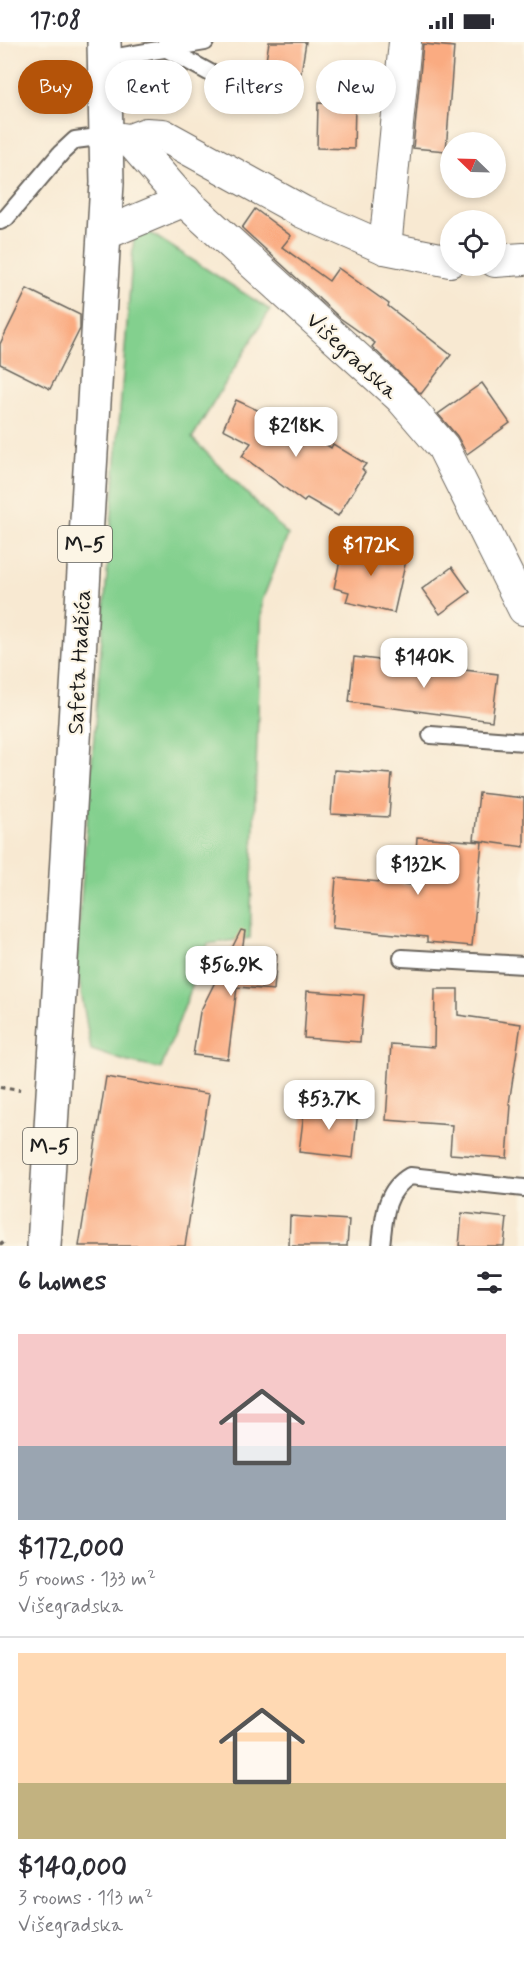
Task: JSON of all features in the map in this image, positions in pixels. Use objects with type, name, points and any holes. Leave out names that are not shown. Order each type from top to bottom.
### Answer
[{"type":"main road","name":"Safeta Hadžića","points":[[44,1246],[107,183],[118,138],[104,50]]},
{"type":"street","points":[[385,248],[405,42]]},
{"type":"street","points":[[118,138],[146,134],[163,135],[303,212],[385,248],[440,259]]},
{"type":"street","name":"Višegradska","points":[[118,138],[401,398],[443,447],[524,609]]},
{"type":"street","points":[[104,234],[185,200]]},
{"type":"street","points":[[506,261],[524,260]]},
{"type":"lane","points":[[104,50],[205,42]]},
{"type":"lane","points":[[165,45],[204,69]]},
{"type":"lane","points":[[0,221],[6,218],[61,153],[75,140],[118,138]]},
{"type":"lane","points":[[431,735],[524,742]]},
{"type":"lane","points":[[402,958],[524,965]]},
{"type":"lane","points":[[381,1246],[388,1200],[398,1183],[410,1176],[524,1188]]},
{"type":"path","points":[[0,1087],[20,1090]]},
{"type":"path","points":[[0,1242],[4,1246]]},
{"type":"green space","points":[[135,223],[270,310],[192,438],[288,535],[262,601],[250,938],[208,944],[161,1069],[128,1062],[91,1050],[76,962]]},
{"type":"building","points":[[269,42],[306,42],[303,60],[266,60]]},
{"type":"building","points":[[423,44],[454,47],[447,132],[440,132],[440,150],[413,148]]},
{"type":"building","points":[[318,114],[355,114],[354,149],[317,148]]},
{"type":"building","points":[[255,209],[291,236],[282,247],[329,281],[338,268],[389,304],[388,306],[451,355],[421,394],[372,347],[375,343],[340,318],[242,228]]},
{"type":"building","points":[[27,289],[80,315],[80,329],[50,389],[0,364],[0,344]]},
{"type":"building","points":[[482,383],[510,423],[467,454],[457,436],[438,414]]},
{"type":"building","points":[[236,400],[270,416],[274,411],[331,448],[333,444],[366,464],[362,469],[365,472],[338,516],[307,498],[304,502],[242,456],[251,443],[223,429]]},
{"type":"building","points":[[344,542],[407,556],[394,613],[346,602],[349,592],[334,588]]},
{"type":"building","points":[[452,567],[470,592],[440,614],[422,589]]},
{"type":"building","points":[[354,657],[498,674],[492,721],[349,702]]},
{"type":"building","points":[[334,770],[392,774],[389,817],[331,814]]},
{"type":"building","points":[[479,793],[524,798],[524,847],[474,840]]},
{"type":"building","points":[[417,837],[482,842],[472,946],[427,942],[427,937],[332,928],[336,878],[414,885]]},
{"type":"building","points":[[241,930],[245,931],[242,951],[277,954],[274,990],[237,987],[228,1059],[193,1055],[200,1012]]},
{"type":"building","points":[[435,989],[458,989],[458,1015],[521,1024],[509,1104],[511,1105],[507,1158],[450,1154],[452,1125],[386,1120],[391,1044],[434,1047]]},
{"type":"building","points":[[307,991],[364,995],[360,1042],[304,1038]]},
{"type":"building","points":[[106,1077],[209,1094],[185,1246],[79,1246]]},
{"type":"building","points":[[305,1104],[358,1110],[353,1158],[299,1152]]},
{"type":"building","points":[[462,1213],[507,1218],[504,1246],[459,1246]]},
{"type":"building","points":[[290,1216],[349,1220],[347,1246],[289,1246]]}]
